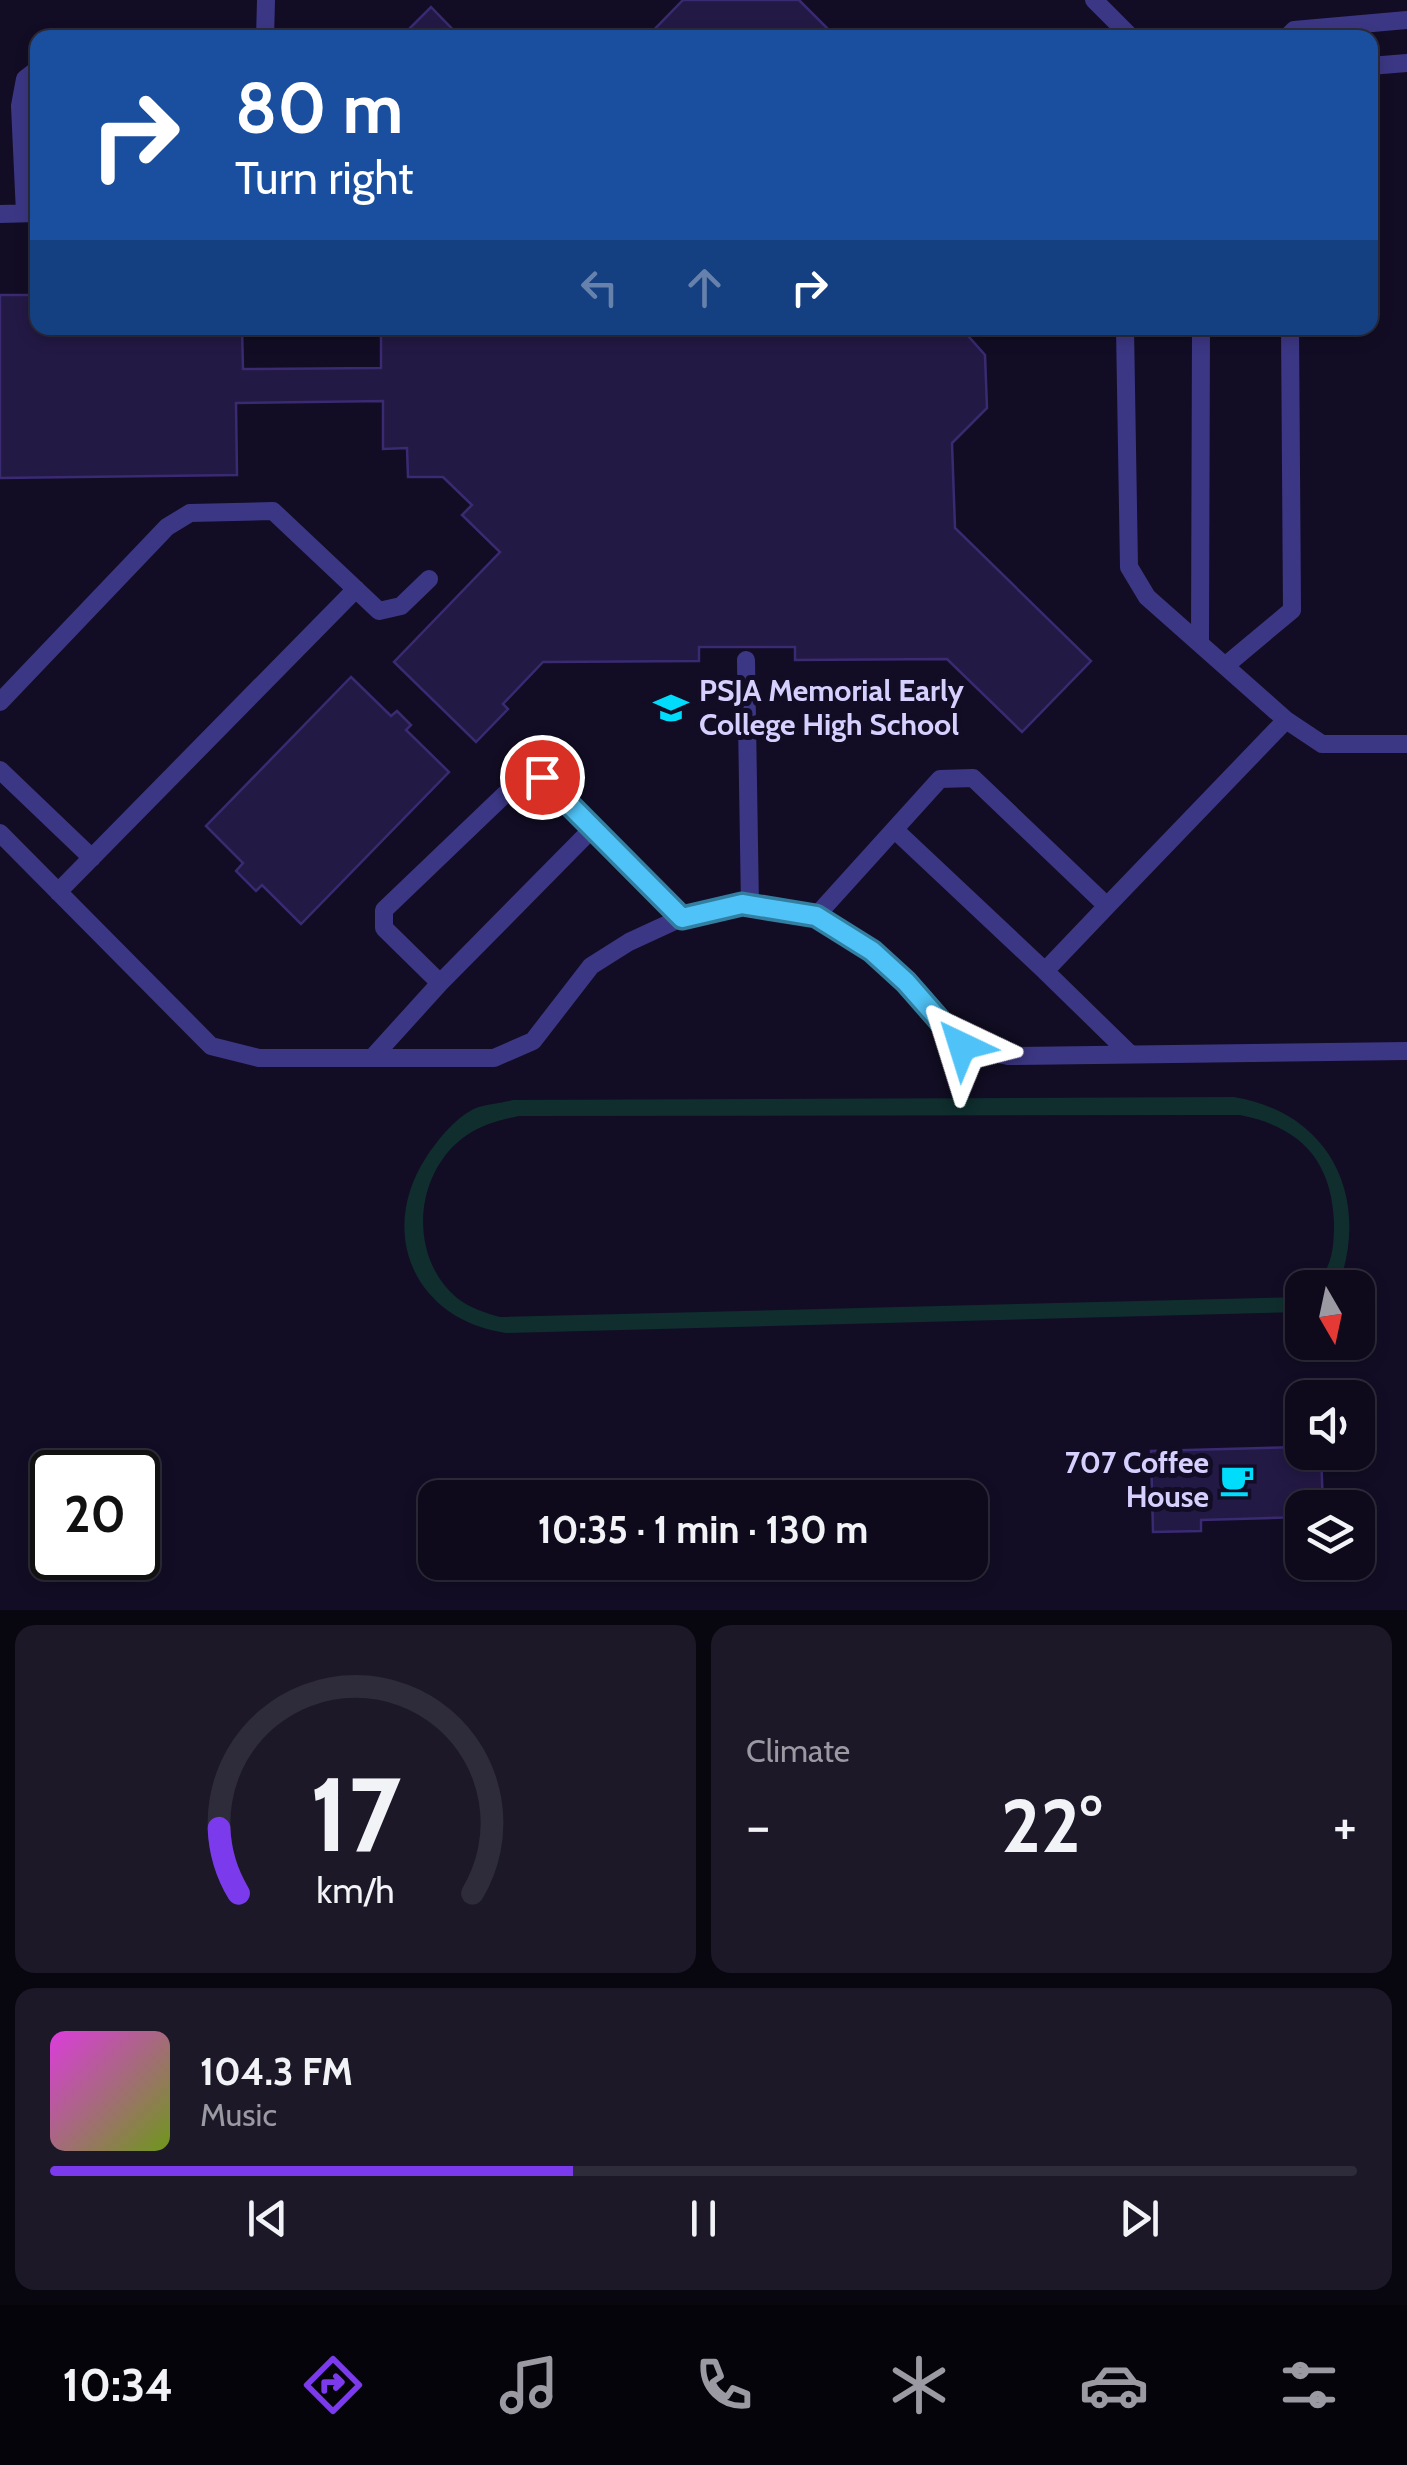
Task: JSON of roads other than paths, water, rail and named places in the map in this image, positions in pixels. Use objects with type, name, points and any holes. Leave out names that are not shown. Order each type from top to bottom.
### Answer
[{"type":"lane","points":[[265,30],[266,0]]},
{"type":"lane","points":[[1094,0],[1124,30]]},
{"type":"lane","points":[[1294,30],[1407,20]]},
{"type":"lane","points":[[1378,65],[1407,63]]},
{"type":"lane","points":[[30,75],[25,79],[20,106],[30,203]]},
{"type":"lane","points":[[0,214],[30,213]]},
{"type":"lane","points":[[1126,335],[1129,567],[1148,597],[1286,720],[1322,744],[1407,744]]},
{"type":"lane","points":[[1200,643],[1202,335]]},
{"type":"lane","points":[[1225,666],[1292,610],[1290,335]]},
{"type":"lane","points":[[0,702],[167,527],[190,513],[273,510],[379,611],[401,606],[428,579]]},
{"type":"lane","points":[[58,892],[356,589]]},
{"type":"lane","points":[[746,660],[750,906]]},
{"type":"lane","points":[[1044,971],[1286,720]]},
{"type":"lane","points":[[0,770],[92,858]]},
{"type":"lane","points":[[440,983],[384,928],[384,910],[526,774],[542,777],[682,918]]},
{"type":"lane","points":[[816,916],[940,780],[973,778],[1107,906]]},
{"type":"lane","points":[[372,1058],[593,828]]},
{"type":"lane","points":[[895,830],[1130,1054]]},
{"type":"lane","points":[[0,833],[210,1046],[259,1058],[494,1058],[533,1040],[591,966],[629,942],[682,918],[742,904],[816,916],[872,951],[906,982],[962,1046],[1008,1056],[1407,1050]]},
{"type":"place","name":"PSJA Memorial Early College High School","points":[[671,708]]},
{"type":"place","name":"707 Coffee House","points":[[1237,1480]]}]
